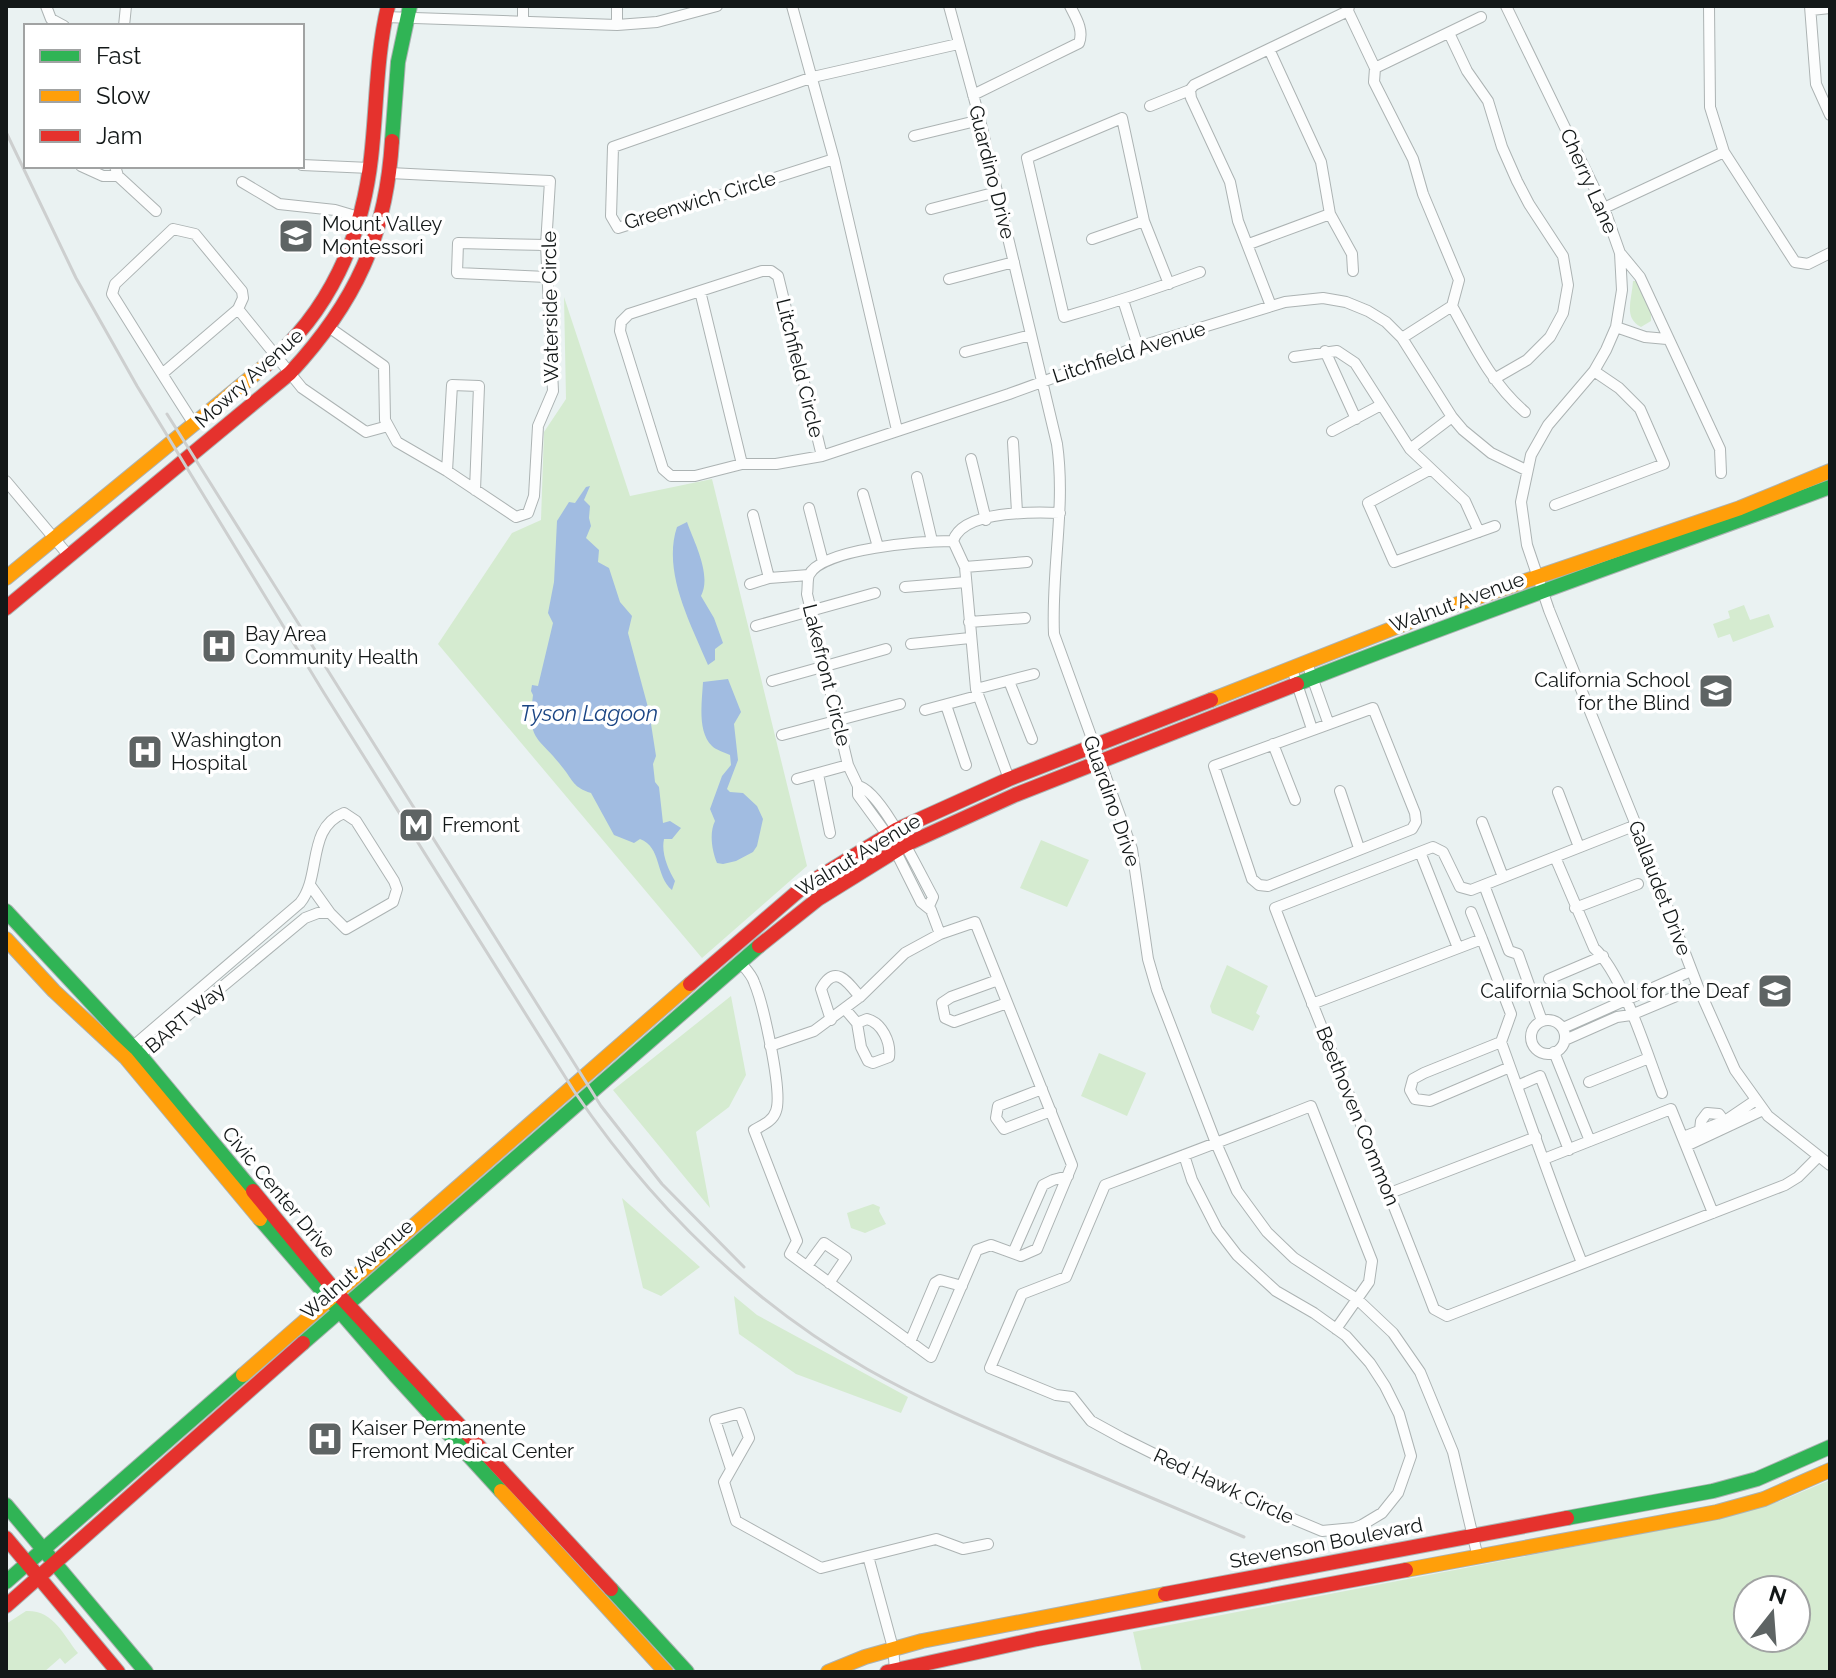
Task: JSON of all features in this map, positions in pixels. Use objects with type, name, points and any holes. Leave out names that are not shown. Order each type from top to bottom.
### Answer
[{"type":"main road","name":"Mowry Avenue","points":[[6,578],[277,356],[301,333],[336,283],[362,218],[374,128],[376,65],[386,11]]},
{"type":"main road","name":"Mowry Avenue","points":[[6,608],[290,373],[330,328],[360,279],[372,252],[390,173],[396,65],[408,12]]},
{"type":"main road","name":"Walnut Avenue","points":[[6,1606],[740,962],[818,899],[900,848],[1015,795],[1830,471]]},
{"type":"main road","name":"Walnut Avenue","points":[[6,1582],[791,897],[892,833],[1092,745],[1437,611],[1540,585],[1830,487]]},
{"type":"main road","name":"Civic Center Drive","points":[[6,911],[133,1053],[333,1296],[687,1672]]},
{"type":"main road","name":"Civic Center Drive","points":[[6,939],[54,991],[133,1053]]},
{"type":"main road","name":"Civic Center Drive","points":[[344,1308],[666,1672]]},
{"type":"main road","name":"Stevenson Boulevard","points":[[828,1672],[858,1658],[893,1648],[1117,1602],[1713,1491],[1757,1479],[1830,1447]]},
{"type":"main road","name":"Stevenson Boulevard","points":[[891,1671],[1107,1626],[1717,1512],[1764,1499],[1830,1470]]},
{"type":"main road","points":[[6,1505],[146,1672]]},
{"type":"main road","points":[[6,1538],[118,1672]]},
{"type":"street","points":[[46,6],[51,19],[60,24]]},
{"type":"street","points":[[464,6],[465,19]]},
{"type":"street","points":[[523,6],[523,21]]},
{"type":"street","points":[[617,6],[617,25]]},
{"type":"street","points":[[386,11],[465,19],[617,25],[657,22],[717,6]]},
{"type":"street","points":[[792,6],[834,159],[897,430]]},
{"type":"street","name":"Guardino Drive","points":[[949,6],[1044,381],[1059,457],[1060,513],[1052,596],[1054,634],[1132,849],[1148,959],[1157,990],[1237,1191],[1267,1232],[1294,1258],[1357,1299],[1393,1333],[1420,1372],[1453,1452],[1478,1558]]},
{"type":"street","points":[[973,95],[1079,43],[1082,36],[1080,26],[1070,6]]},
{"type":"street","name":"Cherry Lane","points":[[1506,6],[1604,208],[1620,253],[1622,290],[1616,327],[1594,371],[1548,425],[1526,470],[1521,514],[1540,585]]},
{"type":"street","points":[[1709,6],[1710,107],[1724,152],[1795,262],[1808,264],[1830,253]]},
{"type":"street","points":[[1830,8],[1810,8],[1816,84],[1830,115]]},
{"type":"street","points":[[1150,106],[1190,90],[1194,85],[1349,9],[1375,68],[1374,82],[1413,159],[1423,194],[1459,280],[1452,306],[1402,338]]},
{"type":"street","points":[[1375,68],[1481,17]]},
{"type":"street","points":[[1449,33],[1467,71],[1488,101],[1502,147],[1517,181],[1563,256],[1568,285],[1563,313],[1550,337],[1527,360],[1494,379]]},
{"type":"street","points":[[813,77],[958,44]]},
{"type":"street","points":[[1269,49],[1321,162],[1330,214],[1352,254],[1353,271]]},
{"type":"street","name":"Greenwich Circle","points":[[813,77],[613,147],[611,216],[618,228],[834,159]]},
{"type":"street","points":[[1190,90],[1230,182],[1238,221],[1271,306]]},
{"type":"street","points":[[1169,284],[1144,221],[1122,118],[1027,158],[1064,317],[1123,300],[1169,284],[1200,272]]},
{"type":"street","points":[[914,136],[980,120]]},
{"type":"street","points":[[1604,208],[1724,152]]},
{"type":"street","points":[[304,165],[370,168]]},
{"type":"street","points":[[85,168],[103,176],[116,171],[156,211]]},
{"type":"street","name":"Waterside Circle","points":[[386,423],[397,442],[516,517],[528,513],[534,496],[538,426],[553,391],[546,245],[550,181],[390,173]]},
{"type":"street","points":[[242,182],[279,204],[335,210],[362,218]]},
{"type":"street","points":[[931,209],[997,192]]},
{"type":"street","points":[[1249,244],[1330,214]]},
{"type":"street","points":[[1092,239],[1144,221]]},
{"type":"street","points":[[162,374],[243,303],[242,291],[195,234],[173,229],[115,284],[112,294],[162,374],[194,424]]},
{"type":"street","points":[[546,245],[458,243],[457,273],[547,277]]},
{"type":"street","points":[[1620,253],[1640,277],[1720,449],[1721,473]]},
{"type":"street","points":[[949,279],[1014,262]]},
{"type":"street","name":"Litchfield Circle","points":[[671,476],[663,469],[620,331],[621,322],[629,314],[762,271],[771,271],[778,276],[822,456]]},
{"type":"street","points":[[700,291],[742,464]]},
{"type":"street","name":"Litchfield Avenue","points":[[671,476],[695,476],[742,464],[776,464],[822,456],[1138,347],[1271,306],[1323,298],[1346,302],[1368,311],[1402,338],[1452,417],[1491,453],[1526,470]]},
{"type":"street","points":[[1123,300],[1138,347]]},
{"type":"street","points":[[1452,306],[1494,379],[1507,397],[1525,412]]},
{"type":"street","points":[[238,309],[302,388],[364,429],[386,423],[384,366],[330,328]]},
{"type":"street","points":[[1616,327],[1645,337],[1667,339]]},
{"type":"street","points":[[965,352],[1031,335]]},
{"type":"street","points":[[1325,351],[1356,419]]},
{"type":"street","points":[[1294,357],[1337,351],[1355,363],[1410,449],[1465,501],[1479,532]]},
{"type":"street","points":[[1555,505],[1604,478],[1664,464],[1640,409],[1619,388],[1594,371]]},
{"type":"street","points":[[447,471],[452,385],[479,386],[475,490]]},
{"type":"street","points":[[1332,431],[1381,405]]},
{"type":"street","points":[[1410,449],[1452,417]]},
{"type":"street","points":[[1013,442],[1017,512]]},
{"type":"street","points":[[971,459],[986,520]]},
{"type":"street","points":[[1429,470],[1368,503],[1394,562],[1495,526]]},
{"type":"street","points":[[917,477],[932,541]]},
{"type":"street","points":[[6,481],[69,556]]},
{"type":"street","points":[[863,494],[878,547]]},
{"type":"street","points":[[809,508],[823,562]]},
{"type":"street","points":[[1009,779],[977,692],[965,567],[953,541],[955,533],[964,526],[986,520],[1017,512],[1060,513]]},
{"type":"street","points":[[753,515],[769,578]]},
{"type":"street","name":"Lakefront Circle","points":[[940,934],[929,906],[921,902],[900,848],[874,797],[866,788],[858,786],[848,765],[807,594],[809,575],[823,562],[878,547],[953,541]]},
{"type":"street","points":[[965,567],[1027,562]]},
{"type":"street","points":[[750,584],[769,578],[809,575]]},
{"type":"street","points":[[905,587],[966,582]]},
{"type":"street","name":"Gallaudet Drive","points":[[1540,585],[1691,971],[1735,1070],[1763,1110],[1817,1158],[1830,1165]]},
{"type":"street","points":[[756,626],[875,593]]},
{"type":"street","points":[[969,622],[1025,618]]},
{"type":"street","points":[[911,644],[970,638]]},
{"type":"street","points":[[772,681],[886,649]]},
{"type":"street","points":[[1307,663],[1328,722]]},
{"type":"street","points":[[1292,669],[1312,729]]},
{"type":"street","points":[[925,710],[1034,674]]},
{"type":"street","points":[[1009,681],[1032,739]]},
{"type":"street","points":[[782,735],[900,704]]},
{"type":"street","points":[[946,705],[966,765]]},
{"type":"street","points":[[1373,708],[1416,822],[1407,832],[1359,848],[1268,886],[1255,883],[1214,766],[1328,722],[1373,708]]},
{"type":"street","points":[[1273,744],[1295,800]]},
{"type":"street","points":[[797,779],[848,765]]},
{"type":"street","points":[[818,774],[830,833]]},
{"type":"street","points":[[1340,791],[1359,848]]},
{"type":"street","points":[[1558,792],[1579,847]]},
{"type":"street","name":"BART Way","points":[[344,813],[350,815],[394,881],[397,898],[346,929],[330,913],[311,914],[133,1053],[296,907],[310,885],[324,827],[344,813]]},
{"type":"street","points":[[1482,822],[1503,877]]},
{"type":"street","points":[[1458,948],[1420,852],[1439,847],[1460,887],[1471,890],[1636,825]]},
{"type":"street","name":"Beethoven Common","points":[[1420,852],[1275,908],[1438,1314],[1447,1316],[1785,1185],[1817,1158]]},
{"type":"street","points":[[1555,857],[1594,948],[1603,956],[1626,1001],[1662,1093]]},
{"type":"street","points":[[1575,908],[1638,884]]},
{"type":"street","points":[[310,885],[330,913]]},
{"type":"street","points":[[1484,885],[1509,951],[1518,954],[1542,1021]]},
{"type":"street","points":[[1471,912],[1511,1014],[1501,1042],[1553,1191],[1582,1263]]},
{"type":"street","points":[[740,962],[754,981],[770,1046],[778,1099],[776,1113],[769,1122],[754,1130],[797,1241],[790,1254],[931,1357],[977,1250],[991,1245],[1021,1256],[1037,1249],[1072,1165],[975,922],[940,934],[905,953],[860,997],[814,1031],[770,1046]]},
{"type":"street","points":[[1312,1004],[1482,939]]},
{"type":"street","points":[[1549,979],[1603,956]]},
{"type":"street","points":[[1563,1028],[1691,971]]},
{"type":"street","points":[[831,1020],[821,989],[831,977],[836,975],[846,979],[860,997]]},
{"type":"street","points":[[998,980],[942,1003],[945,1018],[954,1022],[1007,1003]]},
{"type":"street","points":[[1656,986],[1663,1003]]},
{"type":"street","points":[[1565,1040],[1563,1028],[1554,1020],[1542,1021],[1531,1032],[1532,1043],[1543,1053],[1554,1052],[1565,1040],[1698,987]]},
{"type":"street","points":[[845,1009],[857,1023]]},
{"type":"street","points":[[1501,1042],[1424,1073],[1413,1079],[1410,1090],[1415,1099],[1430,1101],[1510,1067]]},
{"type":"street","points":[[1554,1052],[1590,1141]]},
{"type":"street","points":[[1589,1082],[1649,1058]]},
{"type":"street","points":[[1517,1086],[1540,1076],[1569,1150]]},
{"type":"street","points":[[1042,1089],[998,1106],[996,1118],[1004,1129],[1051,1111]]},
{"type":"street","points":[[1685,1141],[1700,1130],[1727,1124],[1756,1100]]},
{"type":"street","name":"Red Hawk Circle","points":[[1184,1155],[1192,1180],[1217,1229],[1237,1255],[1276,1291],[1336,1329],[1370,1363],[1385,1386],[1399,1414],[1411,1456],[1393,1502],[1371,1520],[1354,1528],[1322,1531],[1241,1497],[1091,1421],[1072,1397],[1056,1395],[990,1368],[1022,1294],[1066,1277],[1105,1185],[1311,1106],[1372,1261],[1369,1282],[1357,1299]]},
{"type":"street","points":[[1544,1159],[1671,1109],[1713,1213]]},
{"type":"street","points":[[1685,1141],[1763,1110]]},
{"type":"street","points":[[1390,1193],[1536,1137]]},
{"type":"street","points":[[1013,1253],[1043,1185],[1068,1176]]},
{"type":"street","points":[[807,1266],[824,1243],[846,1258],[829,1283]]},
{"type":"street","points":[[910,1342],[935,1283],[940,1280],[962,1286]]},
{"type":"street","points":[[1336,1329],[1357,1299]]},
{"type":"street","points":[[731,1469],[715,1420],[740,1413],[749,1438],[724,1482],[736,1521],[821,1568],[936,1539],[963,1549],[988,1544]]},
{"type":"street","points":[[868,1556],[893,1648],[891,1671]]},
{"type":"green space","points":[[1633,281],[1637,281],[1651,312],[1651,321],[1641,327],[1630,314]]},
{"type":"green space","points":[[564,297],[630,496],[712,479],[807,866],[702,958],[438,644],[512,533],[541,520],[544,432],[566,399]]},
{"type":"green space","points":[[1744,605],[1750,620],[1769,614],[1774,627],[1733,642],[1730,634],[1718,638],[1713,624],[1730,618],[1728,611]]},
{"type":"green space","points":[[1041,840],[1089,860],[1067,907],[1020,888]]},
{"type":"green space","points":[[1227,965],[1268,986],[1256,1013],[1260,1016],[1253,1031],[1212,1013],[1210,1006]]},
{"type":"green space","points":[[731,996],[746,1075],[729,1107],[696,1132],[710,1208],[613,1090]]},
{"type":"green space","points":[[1099,1053],[1146,1073],[1127,1116],[1081,1096]]},
{"type":"green space","points":[[622,1198],[700,1267],[661,1296],[643,1288]]},
{"type":"green space","points":[[873,1204],[880,1207],[886,1224],[865,1233],[851,1228],[847,1213]]},
{"type":"green space","points":[[734,1296],[757,1315],[908,1397],[901,1413],[796,1374],[739,1334]]},
{"type":"green space","points":[[1830,1480],[1830,1672],[1142,1672],[1133,1632],[1719,1519],[1778,1502]]},
{"type":"green space","points":[[26,1611],[51,1619],[78,1653],[65,1664],[60,1658],[44,1672],[6,1672],[6,1624]]},
{"type":"water","name":"Tyson Lagoon","points":[[590,486],[584,500],[590,506],[591,526],[586,538],[599,550],[598,562],[609,568],[620,602],[632,616],[628,633],[649,711],[656,756],[653,764],[655,782],[659,787],[663,823],[670,821],[681,828],[672,839],[664,839],[663,844],[664,855],[675,881],[672,890],[663,877],[652,848],[640,839],[634,843],[614,835],[591,793],[574,784],[533,730],[532,685],[538,686],[553,623],[548,613],[554,582],[557,521],[569,502],[575,503]]},
{"type":"water","points":[[687,522],[703,569],[704,588],[701,596],[714,618],[723,643],[715,649],[715,660],[708,665],[680,598],[673,562],[677,527]]},
{"type":"water","points":[[728,679],[741,712],[734,724],[738,760],[727,789],[743,793],[757,806],[763,819],[753,852],[723,864],[717,863],[714,853],[712,836],[715,821],[710,809],[722,776],[731,765],[730,755],[707,740],[701,707],[703,682]]},
{"type":"railway","points":[[6,132],[76,278],[137,386],[324,693],[574,1091],[604,1133],[669,1211],[705,1247],[782,1313],[867,1369],[979,1424],[1244,1537]]},
{"type":"railway","points":[[167,414],[601,1106],[662,1184],[744,1267]]},
{"type":"traffic: fast","points":[[392,141],[398,62],[410,6]]},
{"type":"traffic: fast","points":[[1297,684],[1830,487]]},
{"type":"traffic: fast","points":[[6,911],[140,1055],[253,1191]]},
{"type":"traffic: fast","points":[[303,1343],[759,946]]},
{"type":"traffic: fast","points":[[260,1219],[395,1375],[501,1491]]},
{"type":"traffic: fast","points":[[6,1582],[243,1375]]},
{"type":"traffic: fast","points":[[1567,1518],[1713,1491],[1757,1479],[1830,1447]]},
{"type":"traffic: fast","points":[[6,1505],[146,1672]]},
{"type":"traffic: fast","points":[[611,1589],[687,1672]]},
{"type":"traffic: slow","points":[[6,578],[266,365]]},
{"type":"traffic: slow","points":[[1211,700],[1437,611],[1740,508],[1830,471]]},
{"type":"traffic: slow","points":[[6,939],[54,991],[126,1058],[260,1219]]},
{"type":"traffic: slow","points":[[243,1375],[690,984]]},
{"type":"traffic: slow","points":[[1406,1570],[1717,1512],[1764,1499],[1830,1470]]},
{"type":"traffic: slow","points":[[501,1491],[666,1672]]},
{"type":"traffic: slow","points":[[828,1672],[865,1657],[922,1641],[1165,1594]]},
{"type":"traffic: jam","points":[[266,365],[308,322],[325,298],[339,272],[360,217],[373,139],[381,44],[388,6]]},
{"type":"traffic: jam","points":[[6,608],[290,373],[313,347],[333,321],[363,267],[383,208],[392,141]]},
{"type":"traffic: jam","points":[[759,946],[818,899],[905,845],[1015,795],[1297,684]]},
{"type":"traffic: jam","points":[[690,984],[803,887],[896,830],[1009,779],[1211,700]]},
{"type":"traffic: jam","points":[[253,1191],[337,1293],[611,1589]]},
{"type":"traffic: jam","points":[[6,1606],[303,1343]]},
{"type":"traffic: jam","points":[[1165,1594],[1567,1518]]},
{"type":"traffic: jam","points":[[6,1538],[118,1672]]},
{"type":"traffic: jam","points":[[887,1672],[1037,1639],[1406,1570]]},
{"type":"place","name":"Mount Valley Montessori","points":[[296,236]]},
{"type":"place","name":"Bay Area Community Health","points":[[219,646]]},
{"type":"place","name":"California School for the Blind","points":[[1716,691]]},
{"type":"place","name":"Washington Hospital","points":[[145,752]]},
{"type":"place","name":"Fremont","points":[[416,825]]},
{"type":"place","name":"California School for the Deaf","points":[[1775,991]]},
{"type":"place","name":"Kaiser Permanente Fremont Medical Center","points":[[325,1439]]}]
